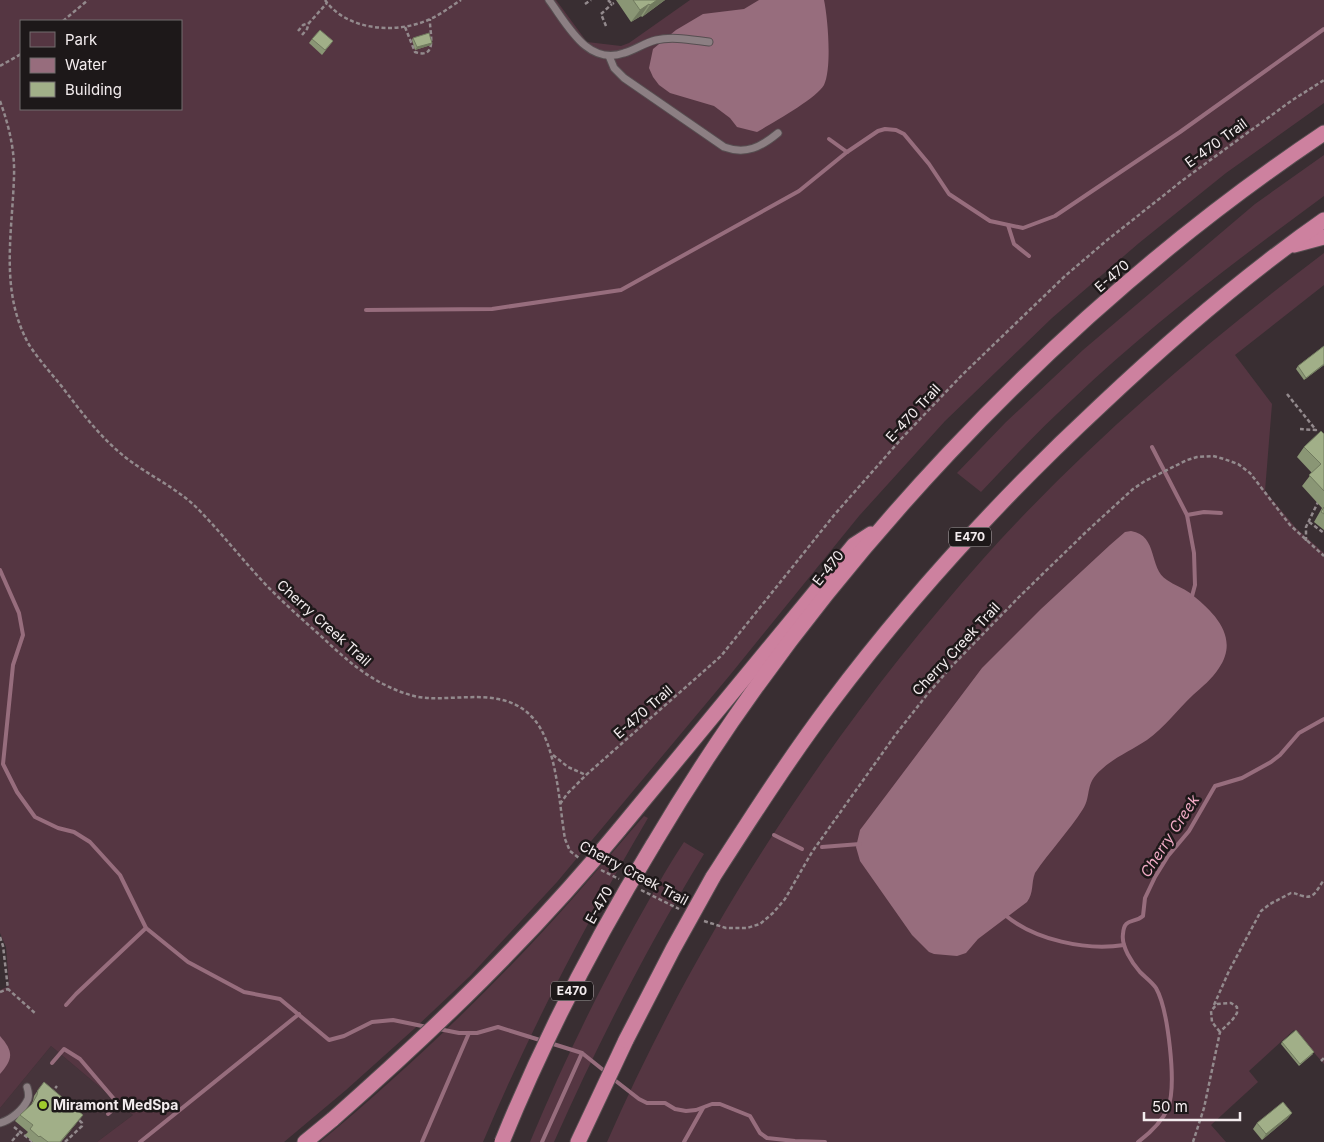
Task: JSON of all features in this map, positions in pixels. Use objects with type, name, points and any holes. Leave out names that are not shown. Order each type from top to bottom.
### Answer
[{"type":"highway","name":"E-470","points":[[502,1142],[565,1004],[610,919],[653,845],[706,761],[762,679],[819,605],[885,525],[938,465],[1006,395],[1089,317],[1222,206],[1324,133]]},
{"type":"highway","name":"E470","points":[[578,1142],[649,995],[713,877],[784,769],[831,703],[926,586],[979,526],[1029,474],[1126,381],[1215,303],[1283,248],[1324,220]]},
{"type":"highway","points":[[1283,248],[1324,237]]},
{"type":"highway","points":[[305,1142],[399,1061],[486,978],[619,830],[854,545],[885,525]]},
{"type":"lane","points":[[549,0],[581,43],[599,54],[609,56],[623,54],[644,44],[666,39],[709,42]]},
{"type":"lane","points":[[609,56],[614,68],[624,78],[724,147],[746,151],[766,143],[778,133]]},
{"type":"lane","points":[[0,1123],[13,1118],[27,1100],[27,1086]]},
{"type":"path","points":[[64,20],[88,0]]},
{"type":"path","points":[[302,34],[326,2],[342,15],[358,23],[386,28],[405,27],[430,19],[461,0]]},
{"type":"path","points":[[585,4],[591,0]]},
{"type":"path","points":[[606,26],[600,14],[613,4],[608,0]]},
{"type":"path","points":[[405,27],[414,52],[424,52],[429,50],[432,44],[430,19]]},
{"type":"path","points":[[298,31],[303,25],[309,23]]},
{"type":"path","points":[[0,66],[20,55]]},
{"type":"path","name":"E-470 Trail","points":[[559,805],[586,775],[721,656],[830,520],[902,438],[963,374],[1065,276],[1106,240],[1183,180],[1324,80]]},
{"type":"path","name":"Cherry Creek Trail","points":[[0,101],[9,128],[14,158],[7,258],[8,290],[11,309],[17,325],[32,350],[90,424],[110,445],[127,459],[186,498],[270,589],[357,668],[380,683],[410,695],[431,698],[479,697],[516,704],[527,712],[536,721],[552,754],[559,805],[568,847],[573,854],[582,860]]},
{"type":"path","points":[[1287,394],[1316,430],[1300,428]]},
{"type":"path","name":"Cherry Creek Trail","points":[[701,920],[720,927],[739,929],[756,926],[769,917],[782,904],[812,852],[890,742],[937,683],[1020,596],[1087,531],[1133,489],[1153,477],[1187,460],[1204,456],[1220,458],[1238,464],[1252,476],[1274,506],[1306,542],[1324,556]]},
{"type":"path","points":[[1306,542],[1309,521],[1321,497]]},
{"type":"path","points":[[1309,521],[1324,533]]},
{"type":"path","points":[[552,754],[568,767],[586,775]]},
{"type":"path","name":"Cherry Creek Trail","points":[[598,868],[622,881]]},
{"type":"path","points":[[1220,1032],[1214,1026],[1211,1011],[1228,971],[1261,911],[1291,893],[1306,897],[1310,896],[1317,891],[1324,880]]},
{"type":"path","name":"Cherry Creek Trail","points":[[638,888],[685,912]]},
{"type":"path","points":[[0,937],[4,946],[8,989],[36,1014]]},
{"type":"path","points":[[0,992],[8,989]]},
{"type":"path","points":[[1193,1142],[1204,1108],[1220,1032],[1236,1017],[1238,1010],[1234,1005],[1226,1002],[1217,1004],[1214,1007]]},
{"type":"path","points":[[1321,1061],[1324,1058]]},
{"type":"path","points":[[47,1093],[50,1095],[57,1086]]},
{"type":"path","points":[[65,1142],[82,1126],[81,1122],[74,1116],[82,1107]]},
{"type":"path","points":[[8,1130],[12,1125],[33,1142]]},
{"type":"path","points":[[12,1141],[20,1132]]},
{"type":"shaded area","points":[[51,1046],[133,1115],[97,1142],[0,1142],[0,1108]]},
{"type":"green space","points":[[0,0],[556,0],[587,42],[621,46],[629,43],[690,0],[1324,0],[1324,103],[1226,173],[1139,243],[1052,318],[945,421],[859,516],[730,675],[557,882],[470,976],[346,1090],[284,1142],[97,1142],[133,1115],[51,1046],[0,1108],[0,990],[9,986],[6,947],[0,933]]},
{"type":"green space","points":[[1324,155],[1324,196],[1228,268],[1134,344],[1050,421],[981,492],[957,473],[1006,422],[1083,350],[1255,204]]},
{"type":"green space","points":[[1324,253],[1324,285],[1235,355],[1272,404],[1265,491],[1296,528],[1324,553],[1324,1064],[1294,1030],[1249,1071],[1258,1082],[1211,1125],[1226,1142],[607,1142],[683,986],[726,910],[772,836],[821,764],[872,693],[926,625],[983,559],[1062,476],[1189,361]]},
{"type":"green space","points":[[644,816],[648,818],[560,977],[520,1059],[483,1142],[320,1142],[403,1070],[508,968],[576,895]]},
{"type":"green space","points":[[684,842],[704,854],[624,996],[554,1142],[530,1142],[606,978]]},
{"type":"water","points":[[759,0],[824,0],[829,56],[824,85],[820,90],[813,97],[757,132],[737,127],[730,118],[714,106],[670,93],[659,85],[649,68],[653,49],[676,30],[703,14],[744,9]]},
{"type":"water","points":[[1131,531],[1140,534],[1146,539],[1161,575],[1190,593],[1208,608],[1215,617],[1225,636],[1227,646],[1225,657],[1207,683],[1159,730],[1096,774],[1090,785],[1083,809],[1035,873],[1031,895],[1027,902],[978,939],[966,953],[957,956],[929,952],[912,935],[860,861],[856,847],[860,830],[982,668],[1041,609],[1110,545],[1125,532]]},
{"type":"water","points":[[0,1036],[8,1047],[10,1055],[7,1064],[0,1074]]},
{"type":"building","points":[[633,0],[657,0],[640,10]]},
{"type":"building","points":[[320,30],[333,41],[325,50],[312,39]]},
{"type":"building","points":[[429,33],[432,43],[417,47],[413,38]]},
{"type":"building","points":[[1324,346],[1324,364],[1306,378],[1298,366]]},
{"type":"building","points":[[1321,431],[1324,434],[1324,491],[1309,475],[1321,464],[1304,447]]},
{"type":"building","points":[[1296,1030],[1314,1052],[1300,1064],[1282,1042]]},
{"type":"building","name":"Miramont MedSpa","points":[[44,1082],[83,1115],[60,1142],[48,1142],[39,1137],[30,1129],[33,1125],[20,1115],[32,1104]]},
{"type":"building","points":[[1283,1102],[1292,1113],[1266,1134],[1257,1123]]},
{"type":"waterway","points":[[366,310],[492,309],[621,290],[799,191],[847,152],[878,131],[885,129],[896,130],[904,134],[929,164],[949,194],[990,221],[1023,228],[1055,216],[1180,132],[1324,29]]},
{"type":"waterway","points":[[829,139],[847,152]]},
{"type":"waterway","points":[[1008,225],[1014,244],[1029,256]]},
{"type":"waterway","points":[[1152,447],[1187,515],[1194,553],[1195,585],[1191,600]]},
{"type":"waterway","points":[[1187,515],[1204,512],[1221,513]]},
{"type":"waterway","name":"Cherry Creek","points":[[0,570],[19,613],[23,635],[13,665],[3,764],[17,792],[35,817],[58,828],[74,832],[90,842],[120,875],[146,928],[188,962],[244,992],[280,999],[329,1040],[344,1036],[372,1022],[393,1020],[427,1027]]},
{"type":"waterway","name":"Cherry Creek","points":[[1138,1142],[1155,1127],[1168,1108],[1172,1083],[1170,1047],[1160,998],[1156,988],[1140,972],[1128,954],[1123,939],[1125,925],[1143,916],[1145,898],[1155,877],[1168,856],[1189,831],[1215,786],[1242,778],[1271,762],[1280,755],[1299,733],[1324,719]]},
{"type":"waterway","points":[[774,835],[802,849]]},
{"type":"waterway","points":[[822,847],[860,844]]},
{"type":"waterway","points":[[1005,915],[1031,931],[1062,942],[1094,946],[1124,945]]},
{"type":"waterway","points":[[66,1005],[146,928]]},
{"type":"waterway","points":[[140,1142],[299,1014]]},
{"type":"waterway","name":"Cherry Creek","points":[[439,1029],[459,1033],[477,1033],[498,1027],[543,1041]]},
{"type":"waterway","points":[[422,1142],[469,1033]]},
{"type":"waterway","name":"Cherry Creek","points":[[550,1043],[582,1053],[607,1073]]},
{"type":"waterway","points":[[52,1063],[64,1049],[80,1059],[114,1099],[115,1108],[108,1114]]},
{"type":"waterway","points":[[542,1142],[582,1053]]},
{"type":"waterway","name":"Cherry Creek","points":[[612,1078],[647,1103],[665,1103],[675,1109],[686,1111],[696,1110],[712,1104],[720,1104],[750,1116],[760,1133],[767,1138],[825,1142]]},
{"type":"waterway","points":[[684,1142],[703,1108]]},
{"type":"place","name":"Miramont MedSpa","points":[[43,1105]]}]
